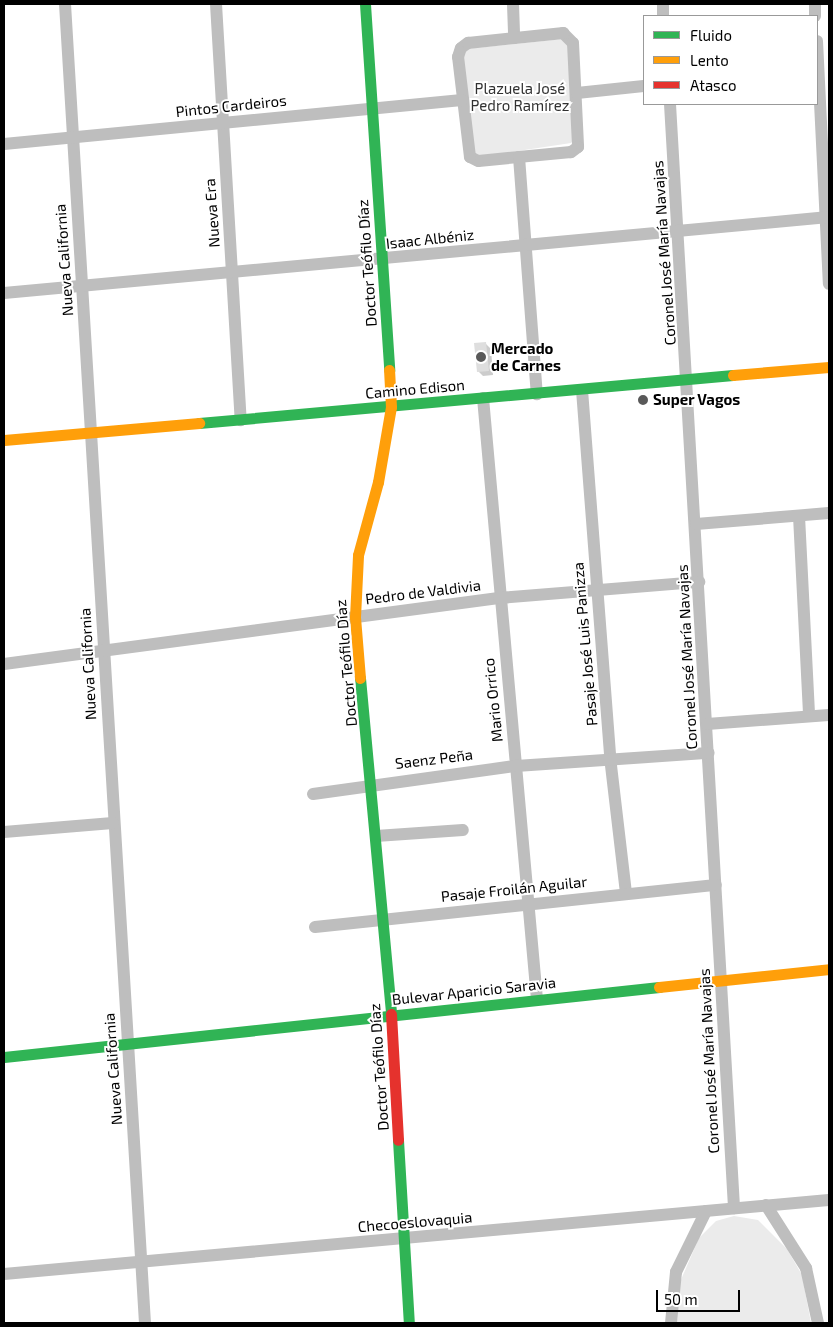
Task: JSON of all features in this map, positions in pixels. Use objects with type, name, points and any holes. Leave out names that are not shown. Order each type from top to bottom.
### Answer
[{"type":"street","name":"Nueva California","points":[[65,4],[145,1323]]},
{"type":"street","name":"Nueva Era","points":[[216,4],[241,420]]},
{"type":"street","name":"Doctor Teófilo Díaz","points":[[365,4],[391,406],[378,482],[358,555],[355,617],[391,1015],[409,1323]]},
{"type":"street","points":[[513,4],[514,38]]},
{"type":"street","points":[[563,33],[570,37],[577,93],[578,147],[571,152],[478,161],[470,157],[462,100],[461,48],[514,38],[563,33]]},
{"type":"street","points":[[818,47],[821,69],[828,218],[829,284]]},
{"type":"street","points":[[577,93],[643,86]]},
{"type":"street","name":"Pintos Cardeiros","points":[[4,144],[462,100]]},
{"type":"street","name":"Coronel José María Navajas","points":[[670,105],[689,380],[720,980],[734,1208]]},
{"type":"street","points":[[519,157],[537,394]]},
{"type":"street","name":"Isaac Albéniz","points":[[4,294],[828,218]]},
{"type":"street","name":"Camino Edison","points":[[4,440],[829,368]]},
{"type":"street","name":"Pasaje José Luis Panizza","points":[[582,390],[610,757],[626,894]]},
{"type":"street","name":"Mario Orrico","points":[[483,398],[499,598],[530,904],[537,999]]},
{"type":"street","points":[[696,524],[829,513]]},
{"type":"street","points":[[799,516],[809,716]]},
{"type":"street","name":"Pedro de Valdivia","points":[[4,664],[104,654],[499,598],[699,582]]},
{"type":"street","points":[[707,724],[829,715]]},
{"type":"street","name":"Saenz Peña","points":[[313,794],[371,783],[516,766],[610,757],[709,753]]},
{"type":"street","points":[[4,832],[114,823]]},
{"type":"street","points":[[376,836],[463,830]]},
{"type":"street","name":"Pasaje Froilán Aguilar","points":[[315,927],[383,918],[716,885]]},
{"type":"street","name":"Bulevar Aparicio Saravia","points":[[4,1057],[829,969]]},
{"type":"street","name":"Checoeslovaquia","points":[[4,1274],[405,1240],[829,1200]]},
{"type":"street","points":[[766,1205],[806,1268],[818,1323]]},
{"type":"street","points":[[671,1323],[676,1272],[706,1211]]},
{"type":"green space","name":"Plazuela José Pedro Ramírez","points":[[563,39],[569,44],[576,135],[571,143],[479,157],[473,152],[463,58],[466,49]]},
{"type":"green space","points":[[734,1216],[758,1220],[787,1249],[802,1275],[811,1323],[677,1323],[680,1282],[699,1238],[716,1221]]},
{"type":"building","name":"Mercado de Carnes","points":[[486,342],[489,371],[477,372],[474,343]]},
{"type":"traffic: fast","points":[[365,4],[389,370]]},
{"type":"traffic: fast","points":[[199,423],[733,375]]},
{"type":"traffic: fast","points":[[360,678],[391,1014]]},
{"type":"traffic: fast","points":[[4,1057],[659,987]]},
{"type":"traffic: fast","points":[[398,1140],[409,1323]]},
{"type":"traffic: slow","points":[[733,375],[829,367]]},
{"type":"traffic: slow","points":[[360,678],[355,617],[358,555],[378,482],[391,407],[389,370]]},
{"type":"traffic: slow","points":[[4,440],[199,423]]},
{"type":"traffic: slow","points":[[659,987],[829,969]]},
{"type":"traffic: jam","points":[[391,1014],[398,1140]]},
{"type":"place","name":"Mercado de Carnes","points":[[481,357]]},
{"type":"place","name":"Super Vagos","points":[[643,400]]}]
